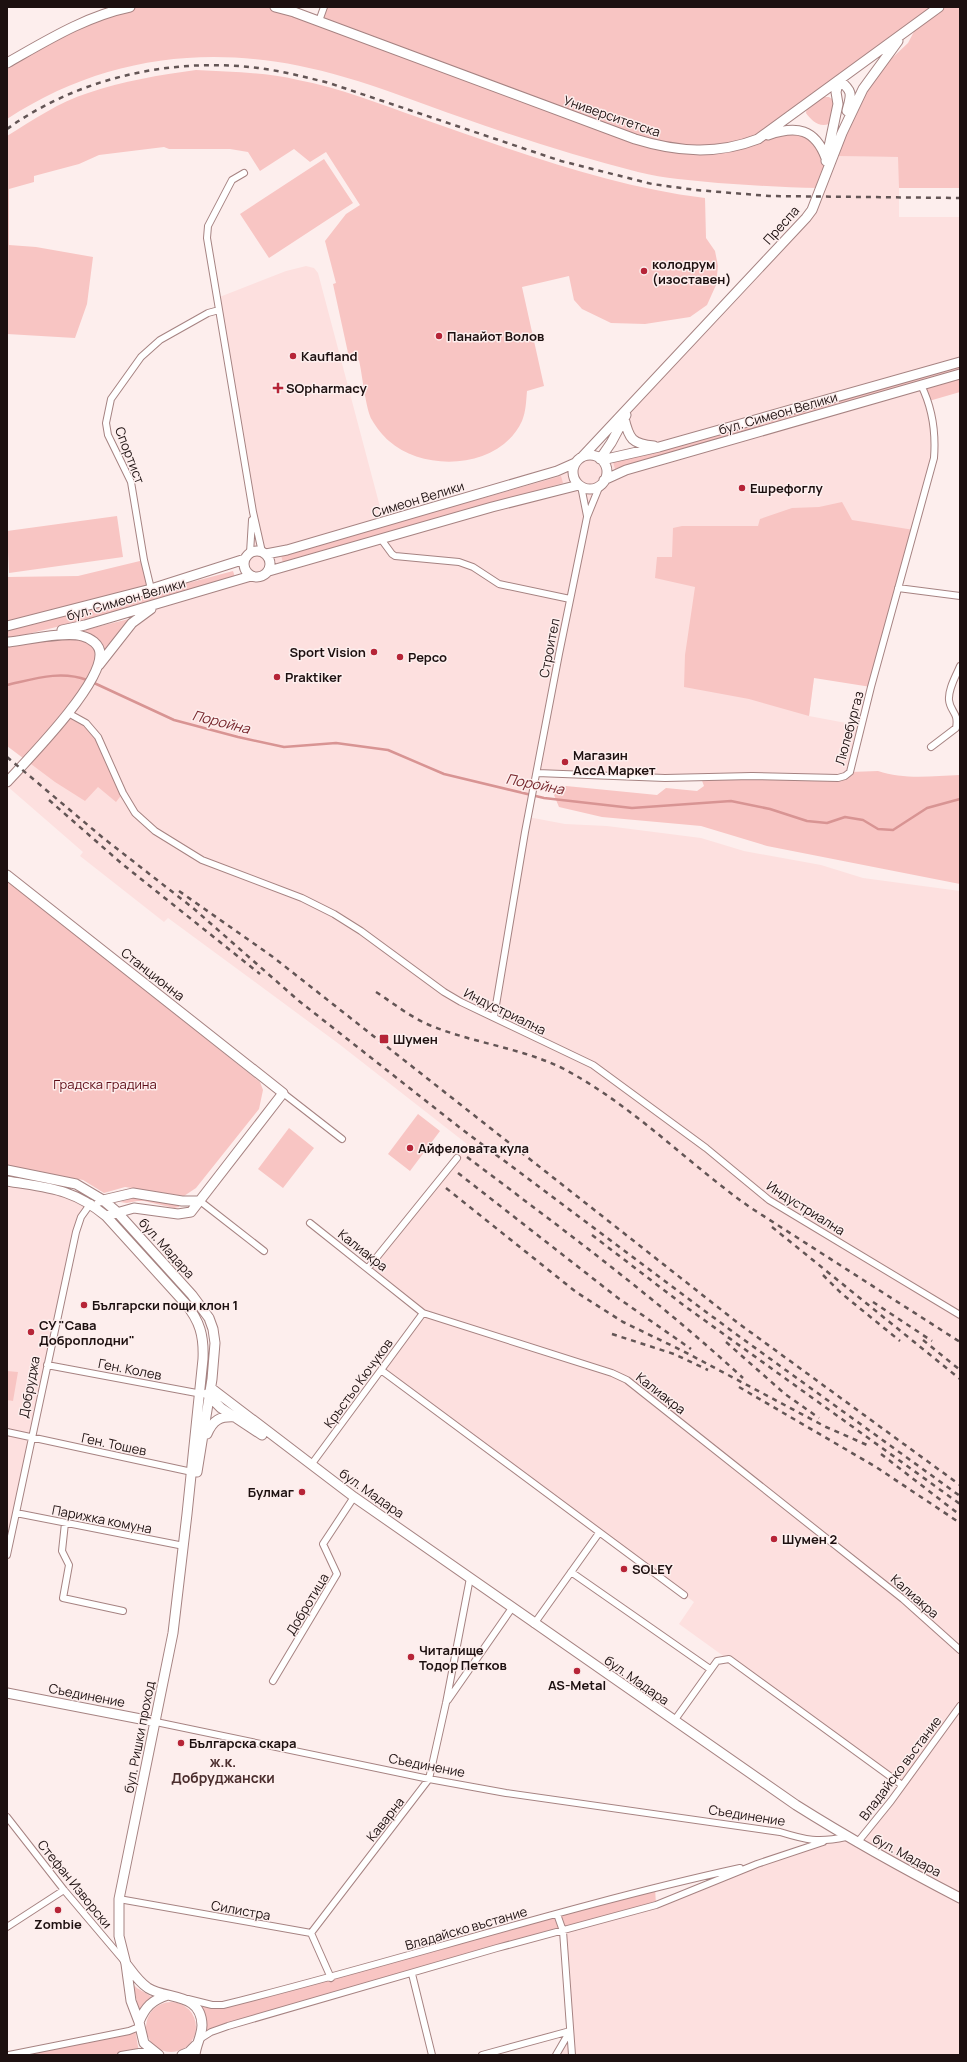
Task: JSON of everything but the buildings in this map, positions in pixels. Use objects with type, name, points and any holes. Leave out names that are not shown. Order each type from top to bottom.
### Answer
[{"type":"main road","points":[[7,63],[57,35],[104,14],[130,7]]},
{"type":"main road","name":"Университетска","points":[[275,7],[319,21],[594,124],[659,146],[685,150],[718,150],[739,146],[758,139],[939,7]]},
{"type":"main road","name":"Преспа","points":[[632,404],[812,210],[829,157],[863,89],[904,34]]},
{"type":"main road","points":[[829,157],[838,104],[836,92],[840,80],[849,88],[851,95],[842,133]]},
{"type":"main road","points":[[758,139],[790,129],[802,131],[814,136],[829,157]]},
{"type":"main road","name":"бул. Симеон Велики","points":[[659,447],[960,362]]},
{"type":"main road","name":"бул. Симеон Велики","points":[[602,482],[626,470],[960,374]]},
{"type":"main road","points":[[601,459],[632,404]]},
{"type":"main road","points":[[580,486],[573,475],[578,460],[632,404]]},
{"type":"main road","points":[[624,418],[628,434],[634,441],[642,445],[659,447]]},
{"type":"main road","points":[[578,460],[591,455],[601,459],[659,447]]},
{"type":"main road","points":[[269,571],[271,564],[264,553],[258,551],[247,556],[246,571],[251,576],[259,577],[269,571],[381,539],[580,486],[591,488],[602,482],[606,470],[601,459]]},
{"type":"main road","name":"Симеон Велики","points":[[264,553],[287,550],[557,471],[578,460]]},
{"type":"main road","name":"бул. Симеон Велики","points":[[7,626],[151,589],[247,556]]},
{"type":"main road","name":"бул. Симеон Велики","points":[[8,642],[85,625],[251,576]]},
{"type":"main road","points":[[7,782],[80,698],[98,668],[132,624],[142,615],[160,604]]},
{"type":"main road","points":[[8,642],[72,634],[82,636],[97,645],[100,653],[98,668]]},
{"type":"main road","name":"Станционна","points":[[7,875],[283,1093]]},
{"type":"main road","points":[[106,1216],[134,1208],[185,1214],[191,1212],[283,1093]]},
{"type":"main road","name":"бул. Мадара","points":[[7,1170],[76,1184],[103,1200],[117,1212],[192,1295],[209,1318],[215,1343],[204,1388]]},
{"type":"main road","name":"бул. Мадара","points":[[7,1181],[64,1191],[91,1203],[106,1216],[194,1315],[202,1329],[204,1343],[204,1388]]},
{"type":"main road","points":[[91,1203],[133,1193],[182,1201],[200,1201]]},
{"type":"main road","name":"бул. Мадара","points":[[204,1388],[354,1497],[534,1624],[796,1805],[846,1837],[960,1898]]},
{"type":"main road","name":"бул. Ришки проход","points":[[188,1514],[202,1444],[209,1398],[204,1388]]},
{"type":"main road","name":"бул. Ришки проход","points":[[156,2054],[144,2043],[131,2002],[126,1964],[118,1936],[118,1899],[156,1722],[173,1633],[192,1472],[204,1388]]},
{"type":"main road","name":"бул. Мадара","points":[[209,1398],[235,1417],[311,1465]]},
{"type":"main road","points":[[202,1444],[213,1422],[225,1417],[235,1417]]},
{"type":"main road","name":"Съединение","points":[[7,1692],[156,1722]]},
{"type":"main road","name":"бул. Ришки проход","points":[[126,1964],[136,1977],[148,1988],[168,1996],[182,1997]]},
{"type":"main road","points":[[139,2024],[149,2004],[158,1998],[168,1996]]},
{"type":"main road","points":[[182,1997],[192,2005],[200,2015],[202,2024],[195,2055]]},
{"type":"main road","points":[[182,2055],[188,2052],[197,2042]]},
{"type":"street","points":[[319,21],[324,7]]},
{"type":"street","points":[[244,173],[232,180],[208,226],[207,238],[253,512],[264,553]]},
{"type":"street","name":"Спортист","points":[[151,589],[144,560],[131,482],[108,435],[106,423],[111,399],[141,357],[160,340],[208,313],[219,310]]},
{"type":"street","name":"Люлебургаз","points":[[537,772],[665,778],[752,776],[838,778],[845,776],[850,772],[934,458],[934,424],[929,401],[922,385]]},
{"type":"street","points":[[587,517],[602,482]]},
{"type":"street","points":[[580,486],[587,517]]},
{"type":"street","points":[[247,556],[253,512]]},
{"type":"street","name":"Строител","points":[[494,1018],[528,817],[587,517]]},
{"type":"street","points":[[381,539],[395,556],[459,562],[483,572],[499,584],[570,599]]},
{"type":"street","points":[[898,588],[960,596]]},
{"type":"street","points":[[931,747],[956,728],[957,720],[949,703],[949,695],[960,666]]},
{"type":"street","name":"Индустриална","points":[[68,713],[86,723],[98,737],[123,793],[135,813],[155,831],[202,860],[302,898],[334,914],[361,931],[444,992],[461,1002],[593,1065],[706,1148],[769,1200],[960,1315]]},
{"type":"street","name":"Станционна","points":[[283,1093],[342,1139]]},
{"type":"street","points":[[368,1268],[456,1158]]},
{"type":"street","points":[[200,1201],[264,1251]]},
{"type":"street","name":"Добруджа","points":[[7,1555],[46,1365],[76,1232],[81,1217],[91,1203]]},
{"type":"street","name":"Калиакра","points":[[310,1223],[423,1313],[612,1373],[627,1380],[903,1599],[960,1650]]},
{"type":"street","name":"Кръстьо Кючуков","points":[[311,1465],[423,1313]]},
{"type":"street","name":"Ген. Колев","points":[[46,1365],[204,1388]]},
{"type":"street","points":[[381,1370],[684,1595]]},
{"type":"street","name":"Ген. Тошев","points":[[7,1432],[192,1472]]},
{"type":"street","name":"Добротица","points":[[273,1681],[337,1574],[323,1544],[354,1497]]},
{"type":"street","name":"Парижка комуна","points":[[16,1513],[184,1546]]},
{"type":"street","points":[[65,1523],[62,1550],[69,1565],[63,1598],[123,1611]]},
{"type":"street","points":[[534,1624],[599,1533]]},
{"type":"street","points":[[571,1572],[710,1669]]},
{"type":"street","name":"Каварна","points":[[311,1933],[429,1779],[446,1703],[470,1578]]},
{"type":"street","name":"Каварна","points":[[446,1703],[512,1608]]},
{"type":"street","points":[[674,1721],[710,1669],[717,1661],[728,1659],[902,1785]]},
{"type":"street","name":"Владайско въстание","points":[[857,1843],[960,1706]]},
{"type":"street","name":"Съединение","points":[[156,1722],[429,1779],[506,1792],[780,1832],[805,1840],[826,1841],[846,1837]]},
{"type":"street","name":"Стефан Изворски","points":[[7,1817],[64,1890],[126,1964]]},
{"type":"street","name":"Владайско въстание","points":[[197,2042],[211,2032],[228,2026],[656,1905],[757,1864],[826,1841]]},
{"type":"street","name":"Владайско въстание","points":[[182,1997],[212,2005],[223,2005],[331,1978],[655,1887],[757,1864]]},
{"type":"street","points":[[7,1927],[64,1890]]},
{"type":"street","name":"Силистра","points":[[118,1899],[311,1933]]},
{"type":"street","points":[[557,1914],[563,1931],[572,2055]]},
{"type":"street","points":[[311,1933],[331,1978]]},
{"type":"street","points":[[412,1974],[432,2055]]},
{"type":"street","points":[[9,2055],[129,2032],[139,2024]]},
{"type":"street","points":[[482,2055],[570,2031]]},
{"type":"street","points":[[556,2055],[570,2031]]},
{"type":"street","points":[[121,2055],[139,2052],[156,2054]]},
{"type":"shaded area","points":[[832,156],[899,157],[899,217],[960,217],[960,362],[921,385],[929,401],[934,458],[898,588],[814,678],[809,716],[862,726],[850,772],[845,776],[665,778],[537,773],[528,817],[565,824],[607,826],[701,838],[744,851],[821,865],[863,878],[960,891],[960,2055],[556,2055],[570,2031],[563,1931],[656,1905],[757,1864],[826,1841],[846,1837],[857,1843],[902,1785],[679,1624],[694,1602],[381,1370],[423,1313],[368,1268],[467,1144],[339,1044],[168,918],[164,922],[80,856],[83,852],[7,786],[120,637],[160,604],[251,576],[244,567],[245,559],[250,553],[253,512],[217,298],[286,271],[306,266],[314,268],[318,273],[384,522],[575,463],[579,459],[591,455],[607,459],[658,447],[634,441],[624,418],[806,218]]},
{"type":"shaded area","name":"СУ \"Сава Доброплодни\"","points":[[7,1181],[91,1203],[81,1217],[7,1555]]},
{"type":"green space","points":[[130,7],[275,7],[319,21],[324,7],[960,7],[960,188],[899,188],[898,157],[833,156],[819,188],[718,183],[658,176],[638,172],[549,147],[344,77],[300,66],[257,59],[213,57],[171,59],[128,67],[87,79],[47,96],[7,119],[7,63],[57,35]],"holes":[[[919,22],[908,43],[872,77],[832,155],[802,131],[759,138]]]},
{"type":"green space","points":[[196,70],[260,74],[314,83],[360,97],[560,166],[632,185],[705,198],[706,238],[715,251],[718,266],[716,285],[707,305],[690,317],[645,324],[611,323],[582,309],[574,300],[569,276],[522,287],[544,386],[527,391],[522,421],[511,437],[497,449],[480,457],[461,461],[441,461],[422,458],[404,451],[384,437],[372,420],[368,409],[359,360],[350,362],[333,284],[336,283],[325,241],[346,214],[360,205],[326,152],[310,162],[294,149],[260,171],[248,152],[230,149],[169,149],[164,147],[99,155],[79,164],[34,176],[34,182],[9,189],[9,245],[36,247],[93,257],[87,304],[75,338],[7,334],[7,136],[56,106],[88,93],[141,79]]},
{"type":"green space","points":[[822,97],[829,97],[835,101],[829,124],[825,125],[816,123],[806,113],[807,107]]},
{"type":"green space","points":[[324,159],[353,203],[269,258],[240,214]]},
{"type":"green space","points":[[960,364],[960,370],[615,469],[613,462]]},
{"type":"green space","points":[[960,374],[960,392],[929,401],[921,385]]},
{"type":"green space","points":[[561,476],[563,483],[283,563],[281,555]]},
{"type":"green space","points":[[842,502],[852,520],[914,530],[871,687],[814,678],[809,716],[749,699],[684,687],[685,655],[695,587],[655,578],[657,557],[672,557],[673,528],[682,526],[758,526],[760,519],[792,508],[819,507]]},
{"type":"green space","points":[[117,516],[123,557],[9,573],[7,531]]},
{"type":"green space","points":[[144,560],[151,589],[7,626],[7,577],[78,576]]},
{"type":"green space","points":[[233,571],[235,577],[77,622],[7,639],[7,630]]},
{"type":"green space","points":[[129,619],[103,653],[80,631]]},
{"type":"green space","points":[[72,634],[97,645],[98,667],[68,713],[86,723],[98,737],[123,793],[116,802],[98,787],[85,801],[55,782],[7,746],[7,642]]},
{"type":"green space","points":[[878,771],[898,776],[929,777],[960,775],[960,884],[767,846],[701,826],[602,817],[559,807],[554,795],[558,788],[566,786],[657,795],[666,788],[697,791],[704,786],[701,778],[838,778],[850,772]]},
{"type":"green space","name":"Градска градина","points":[[7,880],[260,1082],[263,1090],[259,1109],[196,1188],[184,1196],[125,1187],[104,1193],[83,1180],[7,1166]]},
{"type":"green space","points":[[418,1114],[440,1131],[410,1171],[388,1154]]},
{"type":"green space","points":[[289,1128],[314,1148],[283,1188],[258,1169]]},
{"type":"green space","points":[[135,1197],[179,1205],[179,1207],[174,1208],[144,1201],[127,1203],[120,1202]]},
{"type":"green space","points":[[7,1371],[18,1372],[13,1401],[7,1400]]},
{"type":"green space","points":[[655,1887],[656,1905],[206,2035],[206,2016],[200,2002],[223,2005]]},
{"type":"green space","points":[[133,1984],[152,1997],[144,2003],[139,2011]]},
{"type":"green space","points":[[171,2002],[185,2006],[192,2013],[196,2027],[192,2041],[185,2048],[171,2052],[157,2048],[150,2041],[146,2027],[150,2013],[157,2006]]},
{"type":"green space","points":[[135,2029],[139,2052],[121,2055],[9,2055]]},
{"type":"waterway","points":[[7,685],[47,676],[67,676],[87,680]]},
{"type":"waterway","name":"Поройна","points":[[92,682],[174,720],[238,737],[284,747],[336,743],[388,750],[444,774],[544,798],[632,808],[731,801],[770,809],[807,821],[827,823],[845,817],[863,820],[878,829],[893,830],[927,808],[960,799]]},
{"type":"railway","points":[[7,129],[35,111],[64,96],[95,84],[126,75],[159,69],[225,65],[258,68],[294,74],[329,83],[561,161],[652,184],[696,190],[769,196],[960,198]]},
{"type":"railway","points":[[7,757],[102,837],[193,908],[299,1001],[459,1127],[729,1329],[960,1496]]},
{"type":"railway","points":[[49,800],[121,863],[260,974]]},
{"type":"railway","points":[[179,891],[273,957],[738,1323],[960,1485]]},
{"type":"railway","points":[[376,992],[420,1021],[461,1036],[546,1061],[562,1068],[588,1083],[636,1117],[727,1191],[751,1208],[960,1342]]},
{"type":"railway","points":[[467,1157],[573,1237],[642,1292],[710,1348],[743,1378]]},
{"type":"railway","points":[[458,1173],[618,1298],[691,1349]]},
{"type":"railway","points":[[446,1188],[576,1292],[623,1322],[683,1351],[826,1427],[867,1445]]},
{"type":"railway","points":[[772,1227],[960,1379]]},
{"type":"railway","points":[[592,1235],[686,1307],[960,1504]]},
{"type":"railway","points":[[823,1275],[841,1293],[900,1341]]},
{"type":"railway","points":[[873,1302],[932,1341]]},
{"type":"railway","points":[[612,1334],[674,1354],[708,1370]]},
{"type":"railway","points":[[923,1340],[960,1370]]},
{"type":"railway","points":[[726,1342],[785,1394],[819,1418]]},
{"type":"railway","points":[[739,1387],[876,1467],[960,1523]]},
{"type":"railway","points":[[881,1454],[960,1515]]},
{"type":"place","name":"колодрум (изоставен)","points":[[644,271]]},
{"type":"place","name":"Панайот Волов","points":[[439,336]]},
{"type":"place","name":"Kaufland","points":[[293,356]]},
{"type":"place","name":"SOpharmacy","points":[[278,388]]},
{"type":"place","name":"Ешрефоглу","points":[[742,488]]},
{"type":"place","name":"Sport Vision","points":[[374,652]]},
{"type":"place","name":"Pepco","points":[[400,657]]},
{"type":"place","name":"Praktiker","points":[[277,677]]},
{"type":"place","name":"Магазин АссА Маркет","points":[[565,762]]},
{"type":"place","name":"Шумен","points":[[384,1039]]},
{"type":"place","name":"Айфеловата кула","points":[[410,1148]]},
{"type":"place","name":"Български пощи клон 1","points":[[84,1305]]},
{"type":"place","name":"СУ \"Сава Доброплодни\"","points":[[31,1332]]},
{"type":"place","name":"Булмаг","points":[[302,1492]]},
{"type":"place","name":"Шумен 2","points":[[774,1539]]},
{"type":"place","name":"SOLEY","points":[[624,1569]]},
{"type":"place","name":"Читалище Тодор Петков","points":[[411,1657]]},
{"type":"place","name":"AS-Metal","points":[[577,1671]]},
{"type":"place","name":"Българска скара","points":[[181,1743]]},
{"type":"place","name":"Zombie","points":[[58,1910]]},
{"type":"district","name":"ж.к. Добруджански","points":[[223,1770]]}]
